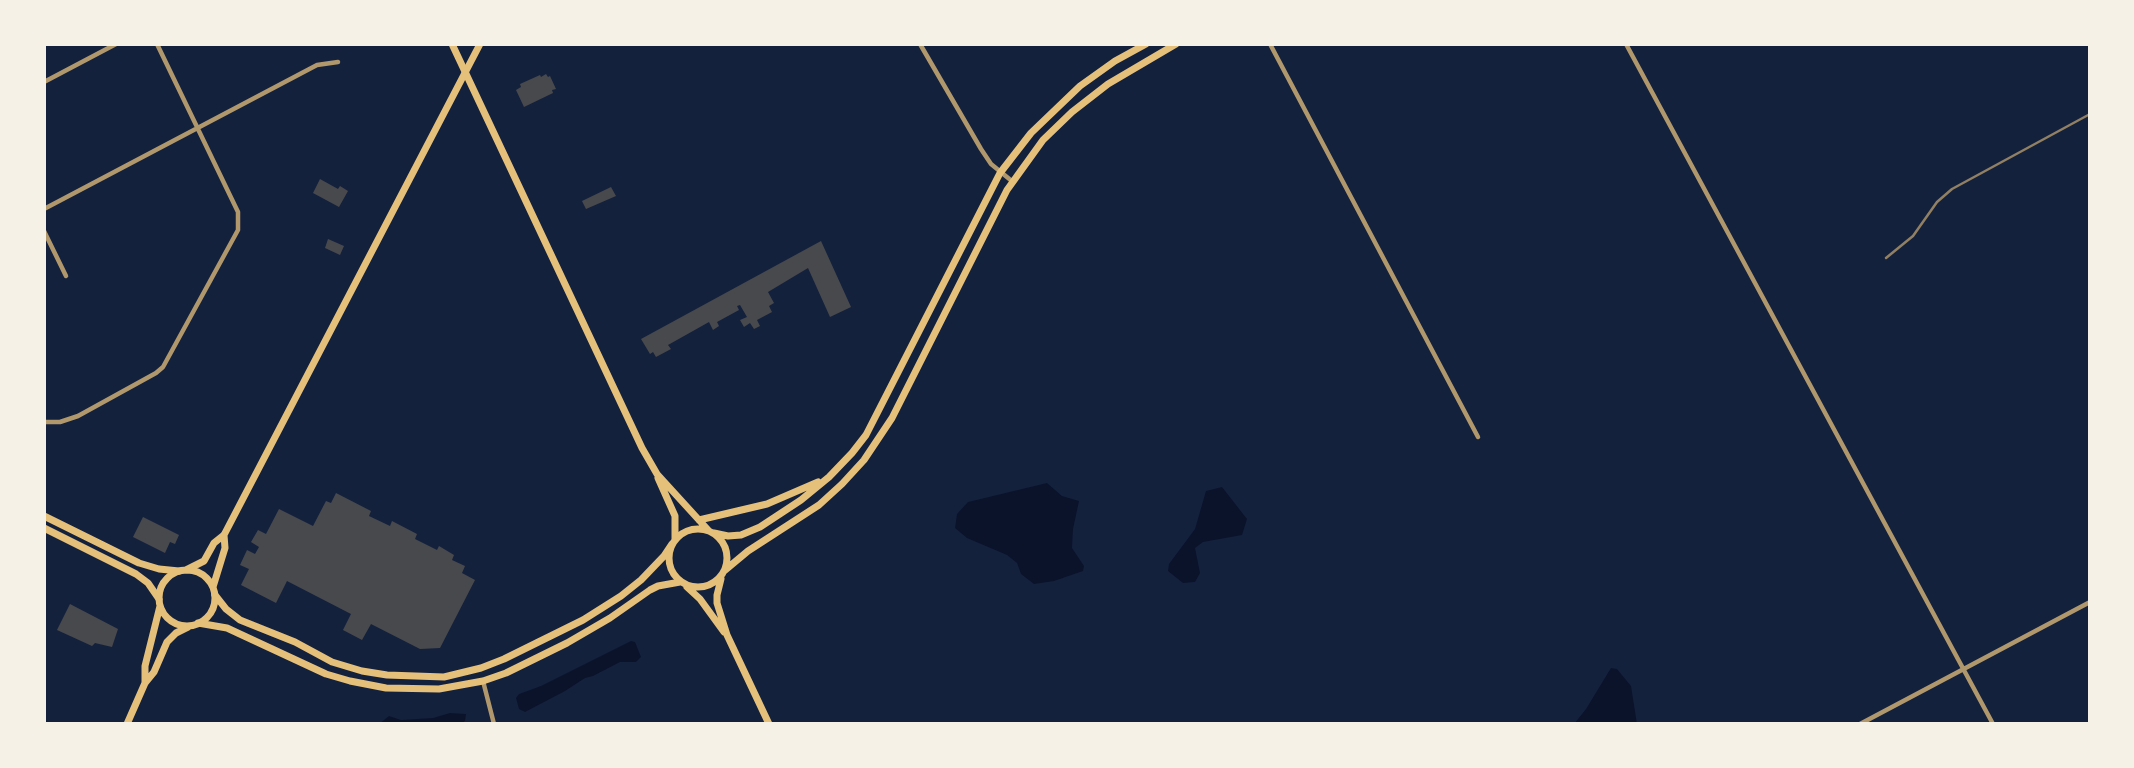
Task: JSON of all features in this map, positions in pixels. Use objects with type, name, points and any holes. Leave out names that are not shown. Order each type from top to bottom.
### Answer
[{"type":"main road","points":[[452,44],[626,418],[657,474],[675,516],[670,569],[699,599],[726,635]]},
{"type":"main road","points":[[145,683],[145,666],[162,585],[172,574],[204,561],[214,543],[224,535],[480,44]]},
{"type":"main road","points":[[44,516],[139,563],[159,569],[199,573],[210,582],[226,609],[240,621],[295,642],[332,662],[387,675],[444,677],[504,659],[583,620],[621,596],[641,580],[684,532],[692,530],[729,536],[749,532],[801,500],[829,477],[866,435],[1000,173],[1031,133],[1072,93],[1115,61],[1146,44]]},
{"type":"main road","points":[[44,528],[136,574],[148,583],[166,616],[175,623],[227,628],[326,674],[364,685],[422,690],[483,681],[506,673],[567,643],[658,586],[683,583],[701,588],[709,586],[756,546],[819,505],[842,485],[864,460],[892,418],[993,215],[1043,141],[1072,111],[1108,83],[1176,44]]},
{"type":"main road","points":[[657,474],[719,538],[727,551],[717,603],[726,635],[769,724]]},
{"type":"main road","points":[[699,520],[782,499],[829,477]]},
{"type":"main road","points":[[127,724],[145,683],[154,672],[170,638],[211,612],[220,561],[225,548],[224,535]]},
{"type":"street","points":[[44,82],[116,44]]},
{"type":"street","points":[[44,422],[60,422],[78,416],[163,367],[238,230],[238,212],[157,44]]},
{"type":"street","points":[[920,44],[972,136],[991,164],[1013,182]]},
{"type":"street","points":[[1270,44],[1478,437]]},
{"type":"street","points":[[1626,44],[1993,724]]},
{"type":"street","points":[[44,209],[317,65],[338,62]]},
{"type":"street","points":[[44,231],[66,276]]},
{"type":"street","points":[[1860,724],[2090,602]]},
{"type":"street","points":[[483,681],[494,724]]},
{"type":"water","points":[[1047,483],[1062,496],[1079,501],[1072,548],[1084,566],[1083,571],[1054,581],[1034,584],[1021,574],[1017,563],[1007,555],[967,538],[955,528],[957,514],[968,502]]},
{"type":"water","points":[[1222,487],[1247,519],[1242,535],[1203,542],[1195,548],[1200,573],[1195,582],[1183,583],[1168,571],[1169,564],[1195,529],[1206,491]]},
{"type":"water","points":[[631,641],[635,642],[641,657],[636,662],[620,662],[585,678],[525,712],[519,709],[516,698],[519,694],[541,686]]},
{"type":"water","points":[[1611,668],[1617,669],[1631,686],[1637,724],[1574,724],[1586,709]]},
{"type":"water","points":[[450,713],[466,714],[465,721],[460,724],[379,724],[389,716],[401,720],[433,718]]},
{"type":"building","points":[[546,74],[550,76],[556,89],[524,107],[516,90],[521,87],[520,84]]},
{"type":"building","points":[[320,179],[338,189],[340,186],[348,191],[339,207],[313,193]]},
{"type":"building","points":[[611,187],[616,196],[586,209],[582,201]]},
{"type":"building","points":[[328,239],[344,246],[340,255],[325,248]]},
{"type":"building","points":[[821,241],[851,307],[830,317],[808,268],[768,292],[774,303],[769,306],[772,312],[757,320],[760,326],[754,329],[750,323],[744,327],[740,320],[747,317],[740,305],[737,306],[739,310],[717,322],[719,326],[713,330],[709,322],[668,345],[671,349],[656,357],[653,352],[650,354],[641,339]]},
{"type":"building","points":[[336,493],[371,511],[369,516],[390,526],[392,521],[417,534],[415,539],[437,550],[439,546],[454,555],[452,560],[465,566],[462,573],[475,580],[440,648],[420,649],[371,624],[362,640],[343,630],[351,614],[287,581],[276,603],[241,585],[249,569],[240,565],[247,550],[255,554],[259,547],[251,542],[258,530],[266,534],[279,509],[313,526],[326,501],[331,503]]},
{"type":"building","points":[[143,517],[179,535],[175,544],[170,542],[165,553],[133,537]]},
{"type":"building","points":[[70,604],[118,629],[112,647],[95,643],[92,646],[57,630]]},
{"type":"railway","points":[[1886,258],[1913,236],[1937,202],[1952,189],[2090,114]]}]
